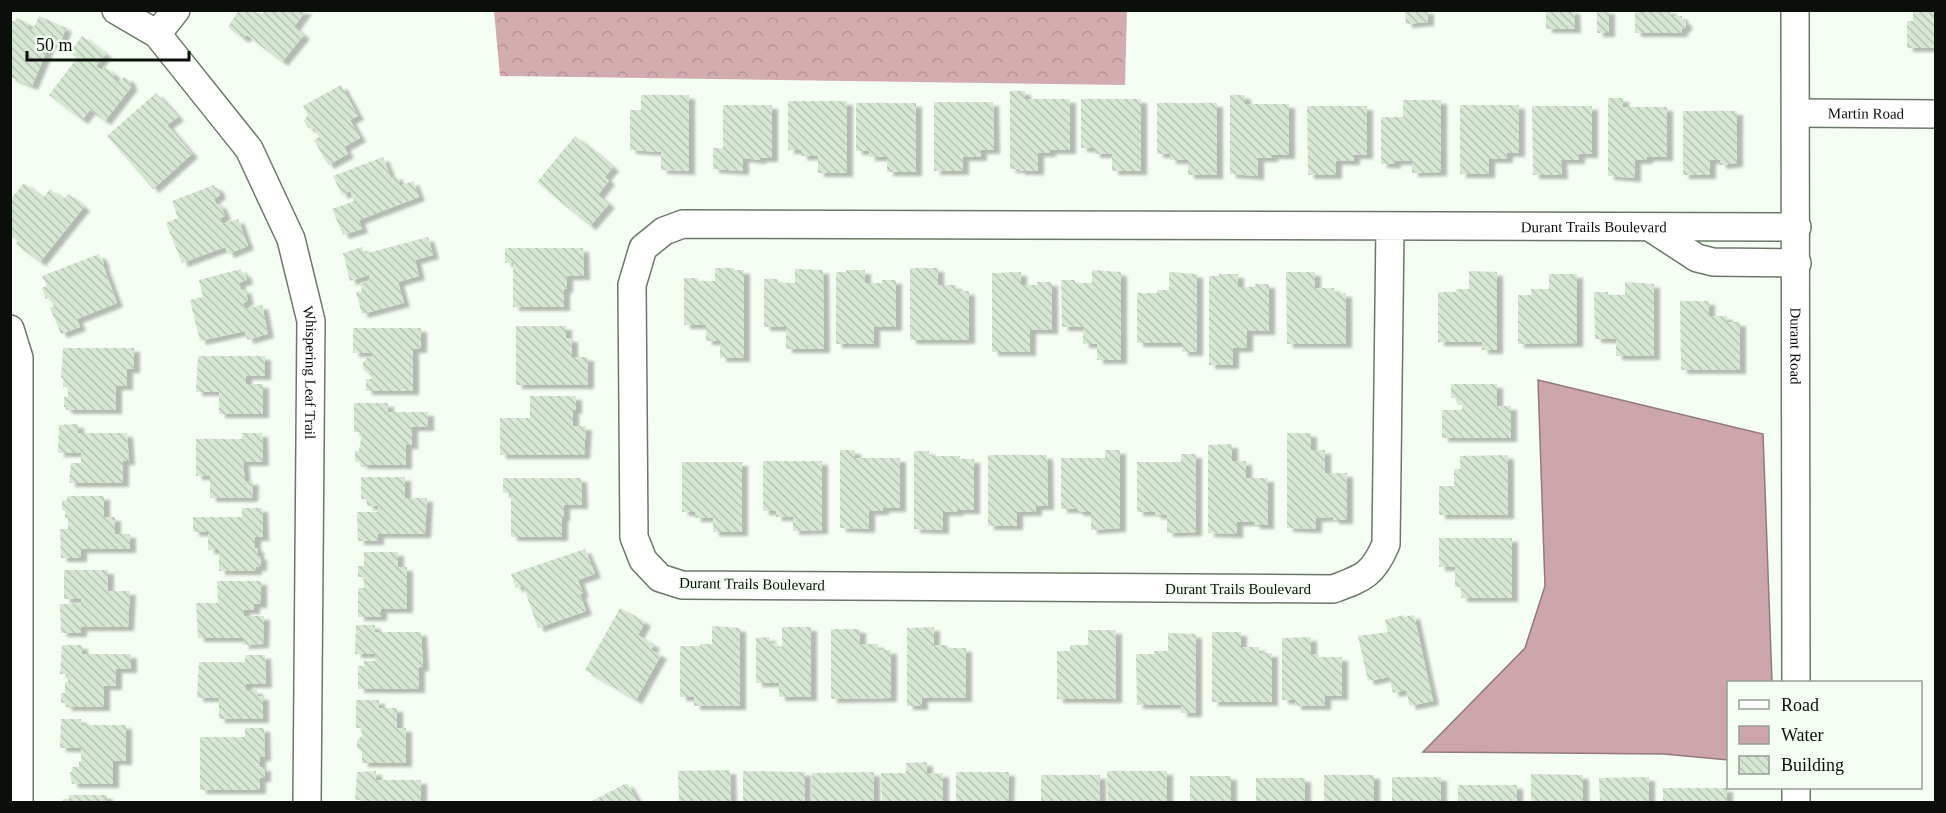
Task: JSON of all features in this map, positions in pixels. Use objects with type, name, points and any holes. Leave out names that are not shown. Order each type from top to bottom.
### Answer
[{"type":"street","name":"Whispering Leaf Trail","points":[[116,10],[157,34],[249,148],[291,239],[311,321],[307,802]]},
{"type":"street","points":[[157,34],[176,10]]},
{"type":"street","name":"Durant Road","points":[[1795,10],[1797,113],[1796,681]]},
{"type":"street","name":"Martin Road","points":[[1797,113],[1935,114]]},
{"type":"street","name":"Durant Trails Boulevard","points":[[1390,228],[1386,544],[1378,562],[1360,579],[1333,589],[682,585],[660,578],[643,560],[634,537],[632,285],[643,248],[663,231],[683,224],[1390,228],[1797,227]]},
{"type":"street","points":[[1651,228],[1697,258],[1713,262],[1797,263]]},
{"type":"street","points":[[10,329],[19,358],[19,802]]},
{"type":"green space","points":[[494,11],[1127,11],[1125,85],[500,76]]},
{"type":"water","points":[[1538,380],[1763,434],[1772,681],[1727,681],[1727,760],[1664,754],[1423,752],[1525,648],[1545,586]]},
{"type":"building","points":[[239,10],[254,10],[260,16],[265,10],[306,10],[294,27],[304,35],[282,62],[247,35],[243,39],[228,27]]},
{"type":"building","points":[[1405,10],[1428,10],[1428,22],[1406,24]]},
{"type":"building","points":[[1546,10],[1574,10],[1575,29],[1546,29]]},
{"type":"building","points":[[1597,10],[1609,10],[1609,33],[1597,33]]},
{"type":"building","points":[[1635,10],[1671,10],[1669,16],[1682,16],[1686,27],[1682,29],[1682,33],[1635,33]]},
{"type":"building","points":[[1913,10],[1936,10],[1936,48],[1907,48],[1907,21],[1913,21]]},
{"type":"building","points":[[39,16],[66,28],[59,46],[50,43],[32,86],[10,77],[10,20],[15,22],[16,18],[28,23],[27,28],[33,30]]},
{"type":"building","points":[[82,36],[106,54],[96,66],[102,70],[105,67],[115,75],[113,77],[118,82],[125,77],[131,82],[129,84],[132,86],[105,121],[90,110],[82,120],[49,95],[77,58],[70,52]]},
{"type":"building","points":[[341,85],[358,116],[350,120],[360,138],[344,147],[348,154],[328,165],[314,140],[319,137],[315,129],[308,128],[304,121],[308,115],[303,106]]},
{"type":"building","points":[[1010,91],[1025,91],[1025,99],[1070,99],[1070,150],[1050,150],[1050,153],[1038,153],[1038,171],[1010,169]]},
{"type":"building","points":[[156,93],[178,117],[167,125],[192,154],[153,189],[107,136]]},
{"type":"building","points":[[641,95],[689,95],[689,171],[661,170],[661,152],[630,150],[630,110],[641,110]]},
{"type":"building","points":[[1230,95],[1245,95],[1245,104],[1289,104],[1289,155],[1258,158],[1258,176],[1230,174]]},
{"type":"building","points":[[1608,98],[1623,98],[1623,107],[1667,107],[1667,157],[1647,157],[1647,160],[1635,160],[1635,178],[1608,176]]},
{"type":"building","points":[[1081,99],[1141,99],[1141,171],[1112,171],[1112,154],[1094,154],[1094,148],[1081,148]]},
{"type":"building","points":[[1403,100],[1441,100],[1441,172],[1412,173],[1412,161],[1381,164],[1381,117],[1403,117]]},
{"type":"building","points":[[788,101],[847,101],[847,173],[818,173],[818,156],[801,156],[801,150],[788,150]]},
{"type":"building","points":[[934,102],[993,102],[994,150],[981,150],[981,157],[963,157],[963,171],[934,171]]},
{"type":"building","points":[[856,103],[916,103],[916,172],[887,172],[887,157],[869,157],[869,151],[856,151]]},
{"type":"building","points":[[1157,103],[1217,103],[1217,175],[1188,175],[1188,160],[1170,160],[1170,154],[1157,154]]},
{"type":"building","points":[[723,105],[772,105],[772,158],[760,158],[760,160],[743,158],[743,171],[713,169],[713,148],[723,148]]},
{"type":"building","points":[[1460,105],[1519,105],[1519,153],[1507,153],[1507,159],[1489,159],[1489,174],[1460,174]]},
{"type":"building","points":[[1307,106],[1367,106],[1367,155],[1354,155],[1354,161],[1336,161],[1336,175],[1308,175]]},
{"type":"building","points":[[1532,106],[1592,106],[1592,154],[1579,154],[1579,160],[1561,160],[1562,175],[1533,175]]},
{"type":"building","points":[[1683,111],[1737,111],[1737,163],[1720,165],[1720,160],[1710,160],[1710,175],[1683,175]]},
{"type":"building","points":[[575,136],[613,167],[605,177],[609,181],[598,195],[609,204],[590,226],[537,182]]},
{"type":"building","points":[[383,157],[391,178],[396,175],[400,186],[413,181],[419,197],[359,220],[362,229],[343,235],[332,209],[354,201],[350,191],[342,195],[333,176]]},
{"type":"building","points":[[24,183],[43,198],[50,189],[63,199],[68,194],[84,207],[40,262],[16,244],[18,241],[11,236],[13,234],[10,232],[10,200]]},
{"type":"building","points":[[214,185],[220,195],[214,199],[217,205],[220,204],[225,216],[220,218],[223,224],[238,219],[248,246],[228,254],[225,247],[182,263],[166,223],[178,218],[172,201]]},
{"type":"building","points":[[428,237],[433,255],[415,260],[419,276],[398,282],[404,303],[362,314],[356,292],[362,291],[360,284],[370,281],[369,275],[350,281],[343,253],[362,247],[364,254]]},
{"type":"building","points":[[505,248],[583,248],[584,276],[567,276],[564,307],[513,307],[513,263],[505,263]]},
{"type":"building","points":[[99,254],[117,303],[77,319],[80,327],[61,334],[50,308],[54,306],[50,297],[46,299],[42,288],[47,286],[42,276]]},
{"type":"building","points":[[715,268],[744,270],[744,358],[720,358],[720,341],[706,341],[706,325],[684,325],[684,278],[715,281]]},
{"type":"building","points":[[910,268],[938,268],[938,285],[956,285],[956,291],[969,291],[969,340],[910,340]]},
{"type":"building","points":[[241,269],[247,280],[239,283],[241,290],[245,289],[248,301],[243,303],[245,309],[262,305],[268,334],[247,340],[245,331],[200,341],[190,300],[203,297],[199,280]]},
{"type":"building","points":[[795,269],[823,270],[824,349],[786,349],[786,327],[764,327],[764,279],[778,279],[778,283],[795,283]]},
{"type":"building","points":[[846,270],[865,270],[865,283],[896,280],[896,327],[874,327],[874,344],[836,344],[836,272],[846,272]]},
{"type":"building","points":[[1092,270],[1121,272],[1121,360],[1097,360],[1097,344],[1083,344],[1083,327],[1062,327],[1061,280],[1092,283]]},
{"type":"building","points":[[1469,271],[1497,272],[1497,350],[1482,350],[1482,342],[1438,342],[1438,292],[1469,289]]},
{"type":"building","points":[[1021,272],[1021,285],[1052,282],[1052,330],[1030,330],[1030,352],[992,352],[992,273]]},
{"type":"building","points":[[1169,272],[1197,274],[1197,352],[1182,352],[1182,343],[1137,343],[1137,293],[1157,293],[1157,290],[1169,290]]},
{"type":"building","points":[[1286,272],[1315,272],[1315,288],[1334,288],[1334,293],[1346,293],[1346,344],[1287,344]]},
{"type":"building","points":[[1219,274],[1238,274],[1238,287],[1269,284],[1269,331],[1247,331],[1247,348],[1233,348],[1233,365],[1209,365],[1209,276],[1219,276]]},
{"type":"building","points":[[1549,274],[1577,274],[1577,343],[1518,344],[1518,295],[1531,295],[1531,289],[1549,289]]},
{"type":"building","points":[[1625,282],[1654,284],[1654,356],[1616,356],[1616,339],[1595,339],[1594,292],[1625,295]]},
{"type":"building","points":[[1680,301],[1709,301],[1709,316],[1727,316],[1727,322],[1740,322],[1740,370],[1681,370]]},
{"type":"building","points":[[516,326],[566,326],[566,338],[572,338],[572,357],[588,357],[588,385],[516,385]]},
{"type":"building","points":[[353,328],[421,328],[421,349],[413,349],[413,391],[366,391],[366,379],[372,379],[372,373],[367,373],[363,369],[363,363],[367,358],[372,358],[372,353],[353,353]]},
{"type":"building","points":[[63,348],[134,348],[134,369],[127,369],[127,386],[116,386],[116,410],[66,410],[64,397],[68,397],[68,387],[63,387],[63,378],[61,378]]},
{"type":"building","points":[[198,356],[265,356],[265,376],[246,376],[246,384],[263,384],[263,414],[219,414],[219,392],[196,392]]},
{"type":"building","points":[[1451,384],[1497,384],[1497,406],[1511,406],[1511,438],[1442,438],[1442,410],[1462,410],[1462,405],[1458,405],[1458,398],[1451,398]]},
{"type":"building","points":[[530,396],[576,396],[573,426],[586,426],[584,455],[500,455],[500,418],[530,418]]},
{"type":"building","points":[[354,403],[388,403],[388,412],[428,412],[428,427],[412,427],[412,445],[406,445],[406,465],[361,465],[361,462],[355,462],[355,451],[359,451],[362,432],[354,432]]},
{"type":"building","points":[[78,424],[78,433],[127,433],[129,461],[123,461],[123,483],[69,483],[71,463],[81,463],[81,453],[58,453],[59,425]]},
{"type":"building","points":[[242,433],[262,433],[263,462],[243,462],[245,481],[253,481],[252,498],[210,498],[210,476],[196,476],[196,439],[242,439]]},
{"type":"building","points":[[1287,433],[1311,433],[1311,450],[1325,450],[1325,473],[1347,473],[1347,520],[1333,520],[1333,517],[1316,518],[1316,529],[1287,528]]},
{"type":"building","points":[[1232,444],[1232,461],[1246,461],[1246,478],[1268,478],[1268,525],[1237,522],[1237,534],[1208,533],[1208,445]]},
{"type":"building","points":[[840,450],[855,450],[855,458],[900,458],[900,508],[869,511],[869,529],[840,528]]},
{"type":"building","points":[[1105,450],[1120,450],[1120,528],[1091,530],[1091,512],[1061,509],[1061,458],[1105,458]]},
{"type":"building","points":[[914,451],[929,451],[929,456],[960,456],[960,459],[974,459],[974,510],[943,512],[943,530],[914,529]]},
{"type":"building","points":[[1181,454],[1196,454],[1196,532],[1167,533],[1167,515],[1137,512],[1137,462],[1181,462]]},
{"type":"building","points":[[988,455],[1047,455],[1048,506],[1036,506],[1036,512],[1017,512],[1017,526],[988,526]]},
{"type":"building","points":[[1508,455],[1508,515],[1439,515],[1439,486],[1454,486],[1454,469],[1460,469],[1460,456]]},
{"type":"building","points":[[763,461],[822,461],[822,530],[793,531],[793,517],[776,517],[776,511],[763,511]]},
{"type":"building","points":[[682,462],[742,462],[742,532],[713,532],[713,518],[695,518],[695,512],[682,512]]},
{"type":"building","points":[[361,477],[405,477],[405,498],[427,498],[425,534],[378,534],[378,541],[358,541],[357,512],[378,512],[378,506],[367,506],[367,499],[361,499]]},
{"type":"building","points":[[503,478],[581,478],[582,505],[564,505],[562,537],[511,537],[511,493],[503,493]]},
{"type":"building","points":[[67,496],[104,496],[104,517],[115,517],[115,534],[130,534],[130,549],[81,549],[81,558],[61,558],[60,529],[68,529],[68,518],[65,518],[65,510],[62,510],[62,500],[67,500]]},
{"type":"building","points":[[242,508],[262,508],[263,537],[255,537],[255,548],[258,548],[258,556],[261,556],[261,567],[256,567],[256,571],[219,571],[219,550],[208,550],[208,532],[193,532],[193,517],[242,517]]},
{"type":"building","points":[[1439,538],[1512,538],[1512,598],[1461,598],[1461,587],[1455,587],[1455,567],[1439,567]]},
{"type":"building","points":[[585,549],[595,574],[578,580],[586,611],[538,628],[523,585],[516,588],[511,574]]},
{"type":"building","points":[[364,552],[398,552],[398,567],[407,567],[407,609],[381,609],[381,617],[358,617],[358,588],[364,588],[364,577],[358,577],[358,566],[364,566]]},
{"type":"building","points":[[64,570],[108,570],[108,591],[130,591],[128,627],[81,627],[81,633],[61,633],[60,604],[81,604],[81,599],[64,599]]},
{"type":"building","points":[[217,581],[261,581],[261,604],[254,604],[254,610],[244,610],[244,616],[264,616],[263,644],[243,645],[243,638],[198,638],[196,603],[218,603]]},
{"type":"building","points":[[620,608],[645,622],[638,635],[654,645],[651,650],[661,655],[636,700],[585,670]]},
{"type":"building","points":[[1404,615],[1404,617],[1414,615],[1433,701],[1410,706],[1406,690],[1393,693],[1389,677],[1368,681],[1358,636],[1388,632],[1385,620]]},
{"type":"building","points":[[356,625],[375,625],[375,632],[421,632],[423,667],[419,667],[419,689],[358,689],[358,666],[364,666],[364,661],[375,661],[375,654],[355,654]]},
{"type":"building","points":[[712,626],[740,628],[740,706],[694,706],[694,697],[680,697],[680,646],[712,644]]},
{"type":"building","points":[[782,627],[811,627],[811,697],[779,697],[779,683],[756,683],[756,638],[770,637],[770,643],[777,643],[777,648],[782,648]]},
{"type":"building","points":[[934,627],[934,645],[966,648],[966,698],[922,698],[922,706],[907,706],[907,628]]},
{"type":"building","points":[[831,629],[860,629],[860,644],[878,644],[878,650],[891,650],[891,698],[831,699]]},
{"type":"building","points":[[1088,630],[1116,630],[1116,699],[1057,699],[1057,651],[1070,651],[1070,645],[1088,645]]},
{"type":"building","points":[[1212,632],[1241,632],[1241,647],[1259,647],[1259,653],[1272,653],[1272,702],[1212,702]]},
{"type":"building","points":[[1168,633],[1196,634],[1196,713],[1181,713],[1181,705],[1137,705],[1136,654],[1168,651]]},
{"type":"building","points":[[1311,637],[1311,655],[1342,657],[1342,696],[1325,696],[1325,706],[1295,706],[1295,700],[1282,700],[1282,638]]},
{"type":"building","points":[[62,645],[82,645],[82,654],[131,654],[131,669],[116,669],[116,686],[104,686],[104,707],[66,707],[66,703],[61,703],[61,693],[65,693],[65,682],[68,682],[68,674],[60,674]]},
{"type":"building","points":[[245,655],[265,655],[266,684],[246,684],[246,690],[257,690],[257,696],[263,696],[263,719],[219,719],[219,698],[197,698],[199,662],[245,662]]},
{"type":"building","points":[[356,700],[379,700],[379,708],[397,708],[397,728],[406,728],[406,763],[362,763],[362,752],[357,748],[357,740],[362,736],[362,728],[356,728]]},
{"type":"building","points":[[61,719],[81,719],[81,725],[126,725],[126,761],[113,761],[113,784],[72,784],[70,772],[72,772],[72,767],[79,767],[81,748],[60,748]]},
{"type":"building","points":[[245,728],[264,728],[265,757],[260,757],[260,767],[265,767],[265,778],[260,778],[260,790],[200,790],[200,737],[245,737]]},
{"type":"building","points":[[927,762],[927,774],[943,773],[943,802],[882,802],[881,773],[906,773],[906,763]]},
{"type":"building","points":[[730,770],[731,802],[679,802],[678,771]]},
{"type":"building","points":[[376,771],[376,780],[421,780],[421,802],[361,802],[361,800],[355,800],[357,772]]},
{"type":"building","points":[[743,771],[805,772],[805,802],[743,802]]},
{"type":"building","points":[[1107,771],[1167,771],[1167,802],[1108,802]]},
{"type":"building","points":[[874,772],[874,802],[812,802],[812,773]]},
{"type":"building","points":[[956,772],[1009,772],[1008,802],[956,802]]},
{"type":"building","points":[[1531,774],[1583,775],[1583,802],[1531,802]]},
{"type":"building","points":[[1041,775],[1100,775],[1100,802],[1041,802]]},
{"type":"building","points":[[1324,775],[1374,775],[1374,802],[1324,802]]},
{"type":"building","points":[[1190,776],[1231,776],[1231,802],[1190,802]]},
{"type":"building","points":[[1392,777],[1441,777],[1441,802],[1392,802]]},
{"type":"building","points":[[1649,777],[1649,802],[1600,802],[1599,778]]},
{"type":"building","points":[[1256,778],[1305,778],[1305,802],[1256,802]]},
{"type":"building","points":[[627,783],[638,802],[590,802]]},
{"type":"building","points":[[1458,785],[1517,785],[1517,802],[1458,802]]},
{"type":"building","points":[[1663,788],[1727,788],[1727,802],[1663,802]]},
{"type":"building","points":[[69,795],[107,795],[107,802],[63,802],[63,799],[69,799]]}]
